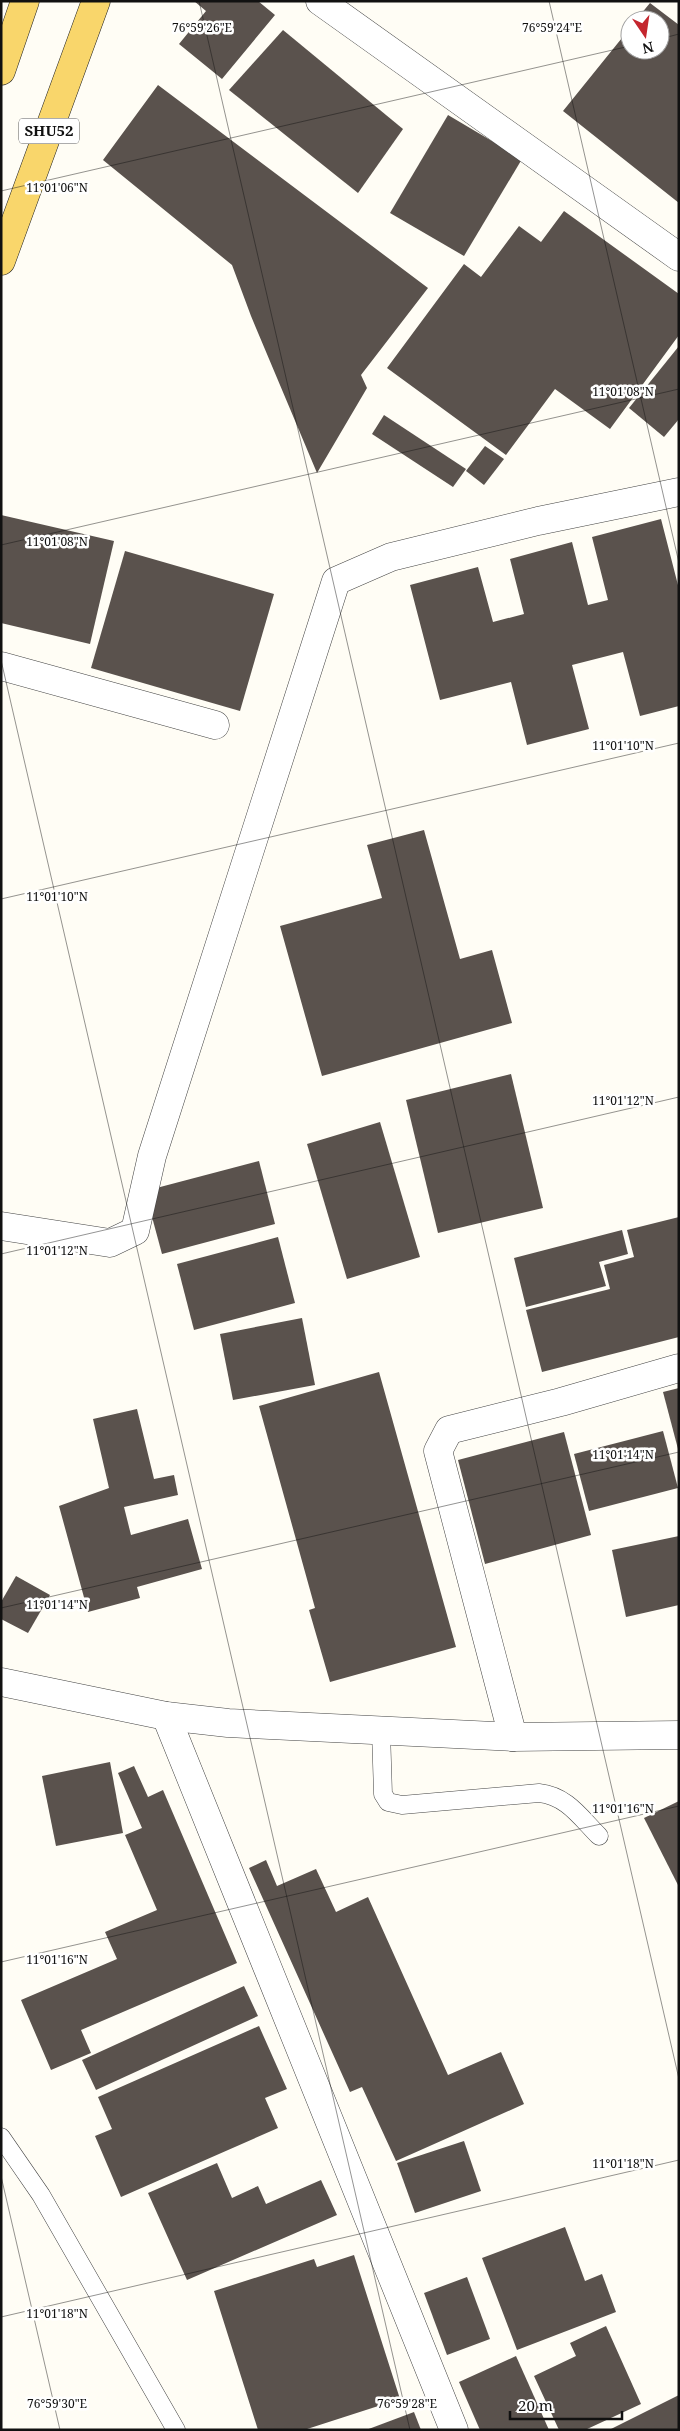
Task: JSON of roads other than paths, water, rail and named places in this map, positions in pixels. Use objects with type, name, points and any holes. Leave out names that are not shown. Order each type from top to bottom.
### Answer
[{"type":"main road","points":[[1,71],[26,1]]},
{"type":"main road","name":"SHU52","points":[[1,261],[96,1]]},
{"type":"street","points":[[320,1],[679,257]]},
{"type":"street","points":[[1,1226],[110,1243],[135,1230],[152,1156],[336,582],[391,557],[538,521],[679,492]]},
{"type":"street","points":[[1,666],[215,725]]},
{"type":"street","points":[[513,1737],[438,1451],[449,1430],[561,1402],[679,1368]]},
{"type":"street","points":[[1,1682],[166,1716],[228,1723],[513,1737],[679,1735]]},
{"type":"street","points":[[166,1716],[454,2430]]},
{"type":"lane","points":[[381,1730],[383,1794],[388,1802],[402,1805],[539,1794],[552,1795],[567,1802],[599,1836]]},
{"type":"lane","points":[[1,2137],[41,2196],[176,2430]]}]
